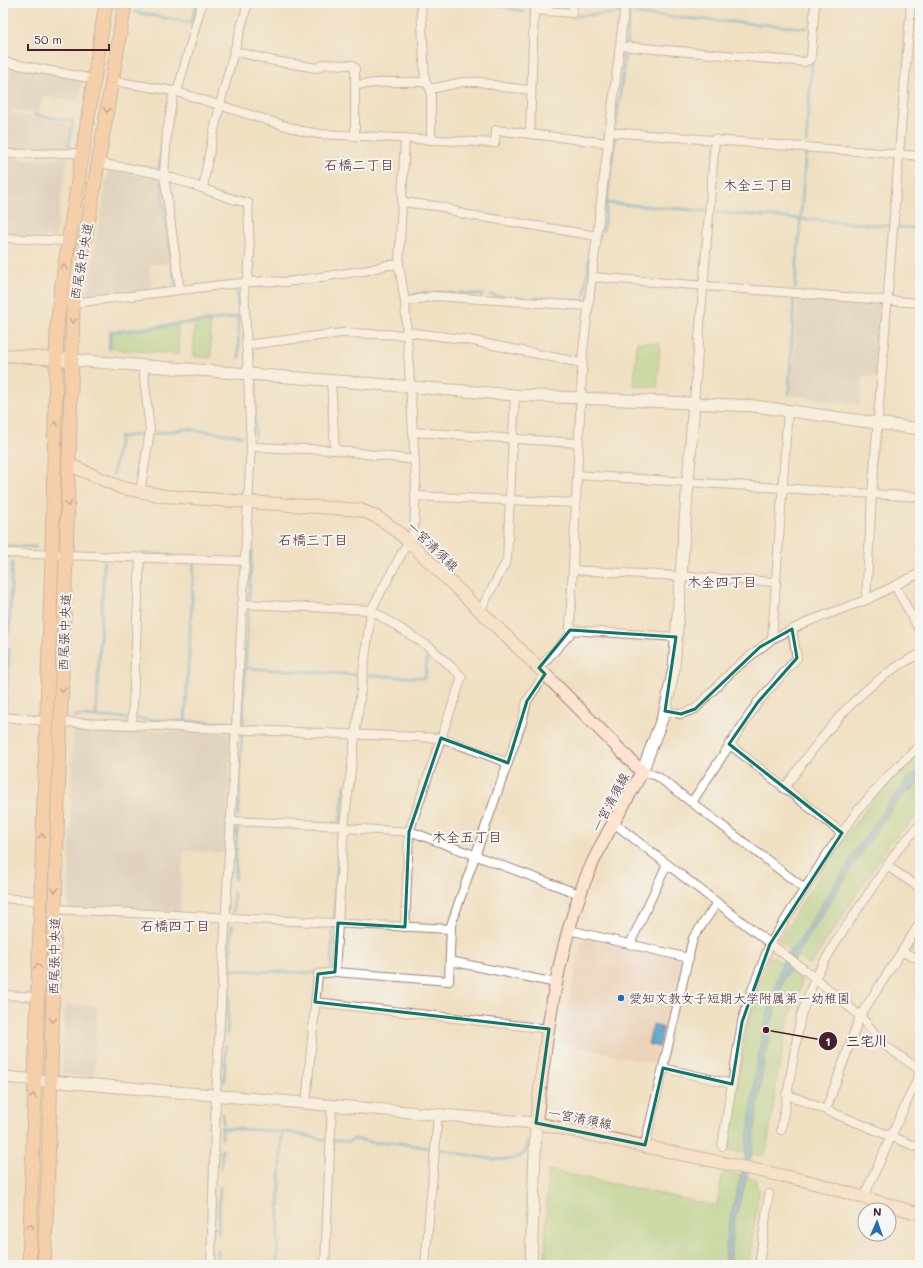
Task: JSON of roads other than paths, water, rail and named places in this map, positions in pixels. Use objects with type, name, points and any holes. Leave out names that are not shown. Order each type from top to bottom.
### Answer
[{"type":"main road","name":"西尾張中央道","points":[[29,1265],[52,555],[56,359],[60,290],[106,3]]},
{"type":"main road","name":"西尾張中央道","points":[[44,1265],[52,1080],[55,910],[70,465],[73,303],[125,3]]},
{"type":"main road","points":[[3,355],[72,360]]},
{"type":"main road","name":"一宮清須線","points":[[70,465],[122,488],[140,493],[360,510],[372,514],[389,524],[408,541],[542,671],[642,772],[596,857],[579,894],[556,983],[536,1123],[760,1170],[864,1196],[920,1214]]},
{"type":"street","points":[[180,290],[164,175],[167,132],[176,92],[202,3]]},
{"type":"street","points":[[203,188],[210,142],[219,104],[248,3]]},
{"type":"street","points":[[421,3],[431,140]]},
{"type":"street","points":[[530,134],[534,10],[572,13],[573,3]]},
{"type":"street","points":[[306,1103],[318,974],[335,972],[449,982],[451,929],[508,762],[527,701],[542,671],[570,634],[582,363],[625,3]]},
{"type":"street","points":[[620,46],[805,62],[811,57],[815,3]]},
{"type":"street","points":[[866,600],[877,422],[910,3]]},
{"type":"street","points":[[234,51],[274,61],[317,68],[324,64],[352,65],[355,68],[355,136]]},
{"type":"street","points":[[3,62],[94,79]]},
{"type":"street","points":[[112,81],[176,92],[219,104],[302,131],[320,134],[495,143],[496,130],[608,143]]},
{"type":"street","points":[[355,85],[374,85],[387,82],[428,85],[481,82],[503,87],[531,90]]},
{"type":"street","points":[[609,132],[920,156]]},
{"type":"street","points":[[335,972],[344,827],[371,610],[414,531],[415,460],[409,387],[405,302],[399,266],[405,138]]},
{"type":"street","points":[[715,139],[674,668],[665,711],[642,772],[657,776],[805,889]]},
{"type":"street","points":[[3,154],[82,154]]},
{"type":"street","points":[[98,163],[164,175],[203,188],[228,199],[248,203],[250,254],[246,283],[246,345],[251,447],[216,1095],[211,1265]]},
{"type":"street","points":[[402,202],[443,207],[463,214],[597,236]]},
{"type":"street","points":[[3,238],[68,241]]},
{"type":"street","points":[[73,303],[246,283],[287,282],[369,270],[387,265],[399,266]]},
{"type":"street","points":[[592,277],[920,303]]},
{"type":"street","points":[[405,302],[433,296],[588,306]]},
{"type":"street","points":[[246,345],[342,333],[407,333],[463,339],[582,363]]},
{"type":"street","points":[[72,360],[515,395],[580,399],[694,402],[788,409],[920,429]]},
{"type":"street","points":[[140,493],[150,431],[143,366]]},
{"type":"street","points":[[331,381],[335,450]]},
{"type":"street","points":[[480,611],[507,560],[515,395]]},
{"type":"street","points":[[772,639],[788,409]]},
{"type":"street","points":[[413,432],[578,442]]},
{"type":"street","points":[[251,447],[335,450],[415,460]]},
{"type":"street","points":[[577,475],[920,497]]},
{"type":"street","points":[[415,496],[575,503]]},
{"type":"street","points":[[3,553],[244,561]]},
{"type":"street","points":[[132,725],[140,558]]},
{"type":"street","points":[[573,570],[681,575],[776,582]]},
{"type":"street","points":[[665,711],[681,714],[695,709],[734,669],[772,639],[812,620],[866,600],[920,573]]},
{"type":"street","points":[[895,586],[920,631]]},
{"type":"street","points":[[242,604],[371,610],[431,648],[462,677],[409,832],[404,926]]},
{"type":"street","points":[[692,802],[758,702],[797,658],[792,629]]},
{"type":"street","points":[[570,630],[676,637]]},
{"type":"street","points":[[784,789],[828,728],[855,699],[882,677],[920,654]]},
{"type":"street","points":[[3,717],[46,721]]},
{"type":"street","points":[[61,722],[441,738],[508,762]]},
{"type":"street","points":[[729,744],[784,789],[842,833]]},
{"type":"street","points":[[722,1146],[742,1022],[750,994],[773,947],[805,889],[858,810],[884,781],[920,745]]},
{"type":"street","points":[[230,821],[409,832],[476,855],[579,894]]},
{"type":"street","points":[[615,824],[815,978],[860,1016],[886,1046],[920,1070]]},
{"type":"street","points":[[781,1130],[786,1094],[801,1016],[815,978],[837,940],[899,848],[920,825]]},
{"type":"street","points":[[630,944],[667,864]]},
{"type":"street","points":[[887,866],[920,888]]},
{"type":"street","points":[[3,898],[40,901]]},
{"type":"street","points":[[645,1145],[693,938],[717,903]]},
{"type":"street","points":[[55,910],[451,929]]},
{"type":"street","points":[[826,1110],[860,1016],[920,923]]},
{"type":"street","points":[[569,930],[689,958]]},
{"type":"street","points":[[902,952],[920,959]]},
{"type":"street","points":[[450,961],[556,983]]},
{"type":"street","points":[[3,995],[37,997]]},
{"type":"street","points":[[315,1002],[549,1029]]},
{"type":"street","points":[[663,1068],[732,1084]]},
{"type":"street","points":[[864,1196],[920,1073]]},
{"type":"street","points":[[3,1077],[52,1080],[536,1123],[531,1265]]},
{"type":"street","points":[[786,1094],[920,1148]]},
{"type":"street","points":[[325,1265],[332,1105]]},
{"type":"street","points":[[425,1265],[438,1115]]},
{"type":"street","points":[[759,1265],[769,1194]]},
{"type":"water","points":[[920,771],[919,784],[907,791],[893,807],[860,855],[800,949],[793,966],[784,977],[769,1031],[762,1072],[751,1160],[734,1223],[729,1265],[724,1265],[728,1227],[745,1158],[756,1069],[765,1023],[782,963],[790,950],[796,945],[857,849],[889,803],[903,787],[905,780]]},
{"type":"water","points":[[653,1025],[663,1028],[659,1047],[648,1044]]},
{"type":"waterway","points":[[83,3],[94,5]]},
{"type":"waterway","points":[[135,12],[191,23],[197,3]]},
{"type":"waterway","points":[[489,3],[524,12]]},
{"type":"waterway","points":[[626,45],[631,3]]},
{"type":"waterway","points":[[572,16],[620,13]]},
{"type":"waterway","points":[[634,14],[807,28]]},
{"type":"waterway","points":[[616,124],[625,54]]},
{"type":"waterway","points":[[806,142],[812,60]]},
{"type":"waterway","points":[[35,115],[73,121],[68,150]]},
{"type":"waterway","points":[[603,231],[615,138]]},
{"type":"waterway","points":[[159,169],[162,145]]},
{"type":"waterway","points":[[795,288],[806,150]]},
{"type":"waterway","points":[[161,182],[175,286]]},
{"type":"waterway","points":[[606,203],[705,211]]},
{"type":"waterway","points":[[712,212],[890,226]]},
{"type":"waterway","points":[[897,227],[920,228]]},
{"type":"waterway","points":[[536,298],[581,301],[584,299],[591,243]]},
{"type":"waterway","points":[[408,296],[427,292]]},
{"type":"waterway","points":[[436,292],[453,293]]},
{"type":"waterway","points":[[237,293],[238,308]]},
{"type":"waterway","points":[[460,293],[483,295]]},
{"type":"waterway","points":[[490,295],[523,298]]},
{"type":"waterway","points":[[789,394],[794,298]]},
{"type":"waterway","points":[[238,315],[239,358]]},
{"type":"waterway","points":[[109,349],[110,332],[238,317]]},
{"type":"waterway","points":[[253,351],[253,358]]},
{"type":"waterway","points":[[254,390],[255,437]]},
{"type":"waterway","points":[[152,434],[187,429],[241,436]]},
{"type":"waterway","points":[[113,475],[120,437],[146,434]]},
{"type":"waterway","points":[[7,546],[36,547]]},
{"type":"waterway","points":[[249,598],[252,551]]},
{"type":"waterway","points":[[143,553],[170,555]]},
{"type":"waterway","points":[[96,717],[104,562]]},
{"type":"waterway","points":[[185,722],[194,562]]},
{"type":"waterway","points":[[9,632],[12,563]]},
{"type":"waterway","points":[[243,723],[248,609]]},
{"type":"waterway","points":[[6,713],[9,648]]},
{"type":"waterway","points":[[367,675],[425,678],[428,651]]},
{"type":"waterway","points":[[245,668],[360,675]]},
{"type":"waterway","points":[[74,716],[127,718]]},
{"type":"waterway","points":[[138,719],[227,723]]},
{"type":"waterway","points":[[240,772],[242,734]]},
{"type":"waterway","points":[[238,816],[240,776]]},
{"type":"waterway","points":[[340,822],[345,786]]},
{"type":"waterway","points":[[235,879],[237,824]]},
{"type":"waterway","points":[[334,918],[340,830]]},
{"type":"waterway","points":[[233,912],[234,892]]},
{"type":"waterway","points":[[229,988],[232,925]]},
{"type":"waterway","points":[[331,968],[333,928]]},
{"type":"waterway","points":[[230,970],[315,973]]},
{"type":"waterway","points":[[228,1012],[229,995]]},
{"type":"waterway","points":[[227,1034],[228,1015]]},
{"type":"waterway","points":[[224,1081],[226,1045]]},
{"type":"waterway","points":[[223,1114],[223,1123]]},
{"type":"waterway","points":[[222,1127],[222,1138]]},
{"type":"waterway","points":[[222,1128],[287,1132],[326,1140]]},
{"type":"waterway","points":[[277,1265],[282,1132]]},
{"type":"waterway","points":[[333,1140],[348,1142],[354,1139],[376,1143],[392,1142],[430,1148]]},
{"type":"waterway","points":[[439,1149],[482,1158],[506,1160],[522,1155],[525,1152],[527,1141]]},
{"type":"waterway","points":[[221,1168],[222,1150]]},
{"type":"waterway","points":[[218,1232],[220,1187]]},
{"type":"waterway","points":[[217,1265],[218,1250]]},
{"type":"place","name":"愛知文教女子短期大学附属第一幼稚園","points":[[621,998]]},
{"type":"place","name":"三宅川","points":[[766,1030]]},
{"type":"district","name":"石橋二丁目","points":[[359,165]]},
{"type":"district","name":"木全三丁目","points":[[758,185]]},
{"type":"district","name":"石橋三丁目","points":[[313,540]]},
{"type":"district","name":"木全四丁目","points":[[722,582]]},
{"type":"district","name":"木全五丁目","points":[[467,837]]},
{"type":"district","name":"石橋四丁目","points":[[175,926]]}]
